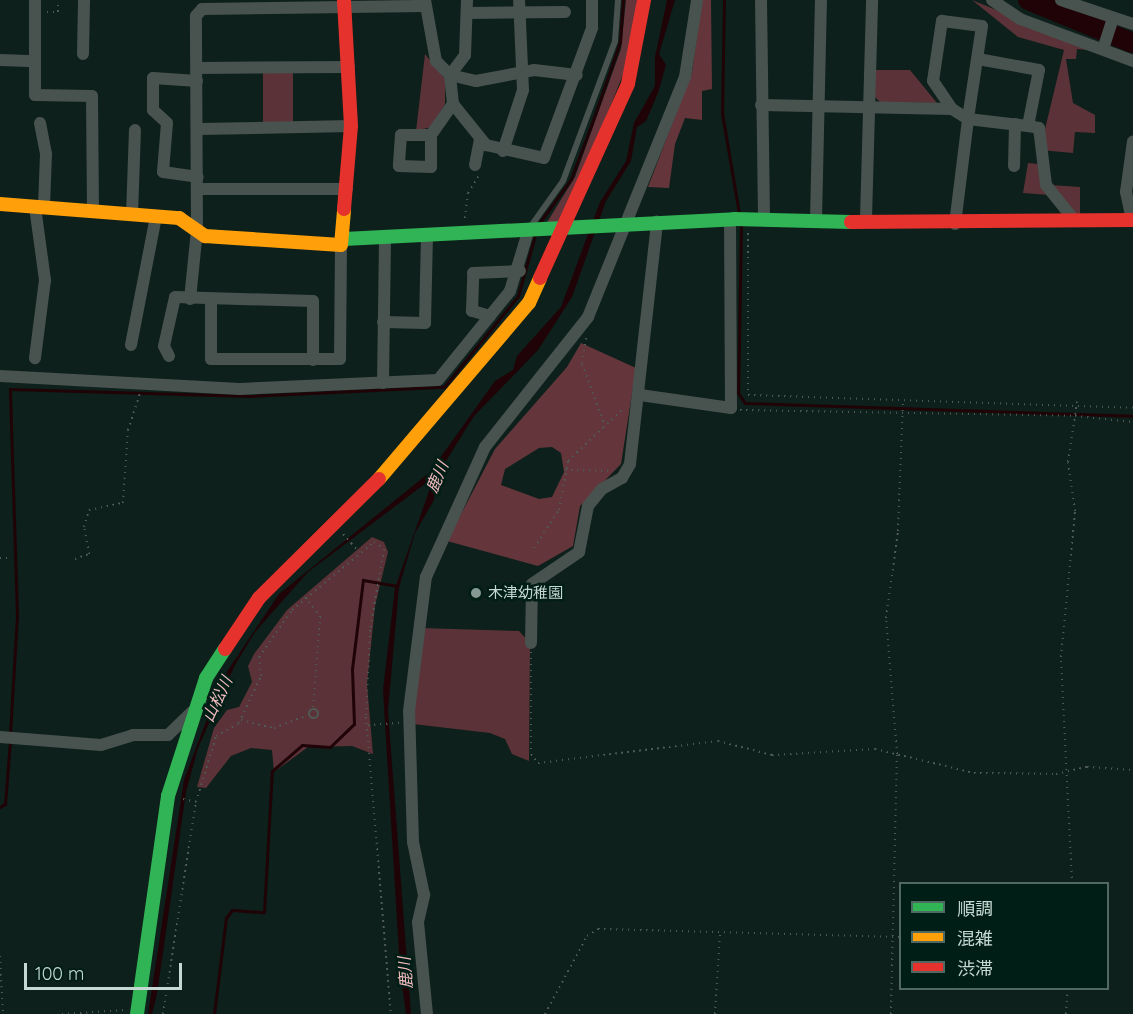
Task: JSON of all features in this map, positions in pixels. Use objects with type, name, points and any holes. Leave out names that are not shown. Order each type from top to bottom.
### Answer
[{"type":"street","points":[[83,54],[84,0]]},
{"type":"street","points":[[467,0],[465,55],[450,75],[453,104],[480,140],[503,151],[544,158],[578,75],[592,28],[592,0]]},
{"type":"street","points":[[137,1013],[168,796],[192,712],[248,611],[333,523],[403,456],[510,331],[541,284],[570,227],[628,84],[644,0]]},
{"type":"street","points":[[427,1014],[418,922],[424,895],[413,842],[409,711],[426,577],[485,447],[588,317],[685,77],[697,0]]},
{"type":"street","points":[[761,0],[764,218]]},
{"type":"street","points":[[816,219],[821,0]]},
{"type":"street","points":[[866,219],[872,0]]},
{"type":"street","points":[[992,0],[1020,20],[1133,54]]},
{"type":"street","points":[[1061,0],[1112,19],[1133,22]]},
{"type":"street","points":[[211,299],[211,358],[340,359],[343,242],[351,126],[345,3]]},
{"type":"street","points":[[190,299],[197,230],[196,16],[202,9],[281,4],[425,3],[436,61],[450,75],[476,81],[521,72],[578,75]]},
{"type":"street","points":[[35,6],[36,95],[92,96],[93,212]]},
{"type":"street","points":[[467,13],[519,6],[565,12]]},
{"type":"street","points":[[503,151],[523,90],[519,6]]},
{"type":"street","points":[[1104,44],[1112,19]]},
{"type":"street","points":[[955,224],[968,119],[982,26],[942,21],[933,81],[952,109],[968,119],[1039,128],[1046,185],[1074,220]]},
{"type":"street","points":[[1104,44],[1133,61]]},
{"type":"street","points":[[978,59],[1039,70],[1022,125],[1014,166]]},
{"type":"street","points":[[0,60],[35,61]]},
{"type":"street","points":[[347,189],[197,183],[163,172],[167,123],[153,110],[153,78],[349,67]]},
{"type":"street","points":[[431,135],[453,104]]},
{"type":"street","points":[[761,105],[952,109]]},
{"type":"street","points":[[35,358],[45,280],[39,207],[46,154],[39,123]]},
{"type":"street","points":[[198,129],[351,126]]},
{"type":"street","points":[[132,215],[135,130]]},
{"type":"street","points":[[476,165],[480,140]]},
{"type":"street","points":[[0,204],[156,216],[190,221],[205,236],[343,242],[385,237],[764,218],[866,219],[955,224],[1133,220],[1126,192],[1133,141]]},
{"type":"street","points":[[131,345],[156,216]]},
{"type":"street","points":[[640,395],[731,408],[740,219]]},
{"type":"street","points":[[531,643],[532,584],[579,552],[588,506],[627,471],[640,395],[657,222]]},
{"type":"street","points":[[0,376],[240,389],[438,380],[490,316],[520,271],[528,229]]},
{"type":"street","points":[[383,322],[425,323],[427,235]]},
{"type":"street","points":[[383,383],[385,237]]},
{"type":"street","points":[[490,316],[472,311],[473,273],[520,271]]},
{"type":"street","points":[[168,356],[165,346],[176,297],[313,301],[313,360]]},
{"type":"street","points":[[6,737],[101,745],[133,735],[162,736],[192,712]]},
{"type":"lane","points":[[528,229],[563,181],[615,42],[618,0]]},
{"type":"path","points":[[35,6],[58,12],[58,0]]},
{"type":"path","points":[[463,233],[468,193],[480,174],[476,165]]},
{"type":"path","points":[[740,219],[748,395],[903,401],[1076,403],[1133,408]]},
{"type":"path","points":[[588,317],[582,364],[606,426]]},
{"type":"path","points":[[534,548],[559,510],[565,470],[606,426],[640,395]]},
{"type":"path","points":[[75,559],[89,554],[84,527],[89,510],[123,503],[128,430],[140,396]]},
{"type":"path","points":[[891,1014],[897,754],[886,618],[898,531],[903,401]]},
{"type":"path","points":[[1072,882],[1067,770],[1062,752],[1061,657],[1075,511],[1068,462],[1076,403]]},
{"type":"path","points":[[731,408],[1075,415],[1133,422]]},
{"type":"path","points":[[565,470],[627,471]]},
{"type":"path","points":[[333,523],[359,552]]},
{"type":"path","points":[[163,1014],[195,802],[216,736],[241,720],[261,676],[259,657],[305,597],[374,542],[384,549],[369,640],[368,725],[391,1014]]},
{"type":"path","points":[[0,558],[11,558]]},
{"type":"path","points":[[241,720],[264,729],[308,715],[317,716],[313,709],[321,616],[305,597]]},
{"type":"path","points":[[531,643],[531,754],[538,763],[718,741],[772,755],[875,749],[974,773],[1133,770]]},
{"type":"path","points":[[308,715],[313,709]]},
{"type":"path","points":[[368,725],[403,723]]},
{"type":"path","points":[[174,797],[195,802]]},
{"type":"path","points":[[545,1014],[594,930],[899,938]]},
{"type":"path","points":[[715,1014],[720,934]]},
{"type":"path","points":[[0,956],[3,1014]]},
{"type":"path","points":[[1066,1014],[1068,990]]},
{"type":"path","points":[[62,1014],[137,1013]]},
{"type":"shaded area","points":[[626,0],[637,0],[629,60],[564,220],[546,224],[575,177],[621,49]]},
{"type":"shaded area","points":[[702,0],[711,0],[712,89],[702,91],[702,120],[685,118],[675,144],[669,188],[648,187],[692,72]]},
{"type":"shaded area","points":[[972,0],[1097,51],[1077,49],[1076,59],[1066,59],[1073,103],[1095,115],[1095,133],[1075,132],[1073,153],[1040,150],[1064,50],[1018,37]]},
{"type":"shaded area","points":[[425,54],[445,79],[445,104],[431,127],[416,131]]},
{"type":"shaded area","points":[[874,70],[910,70],[937,103],[880,102],[874,96]]},
{"type":"shaded area","points":[[263,73],[293,73],[293,122],[263,123]]},
{"type":"shaded area","points":[[1028,163],[1038,164],[1050,195],[1023,193]]},
{"type":"shaded area","points":[[1050,185],[1080,187],[1080,215],[1074,216]]},
{"type":"shaded area","points":[[581,343],[636,368],[621,464],[580,506],[573,546],[538,566],[447,541],[495,449],[567,367]],"holes":[[[552,447],[561,453],[564,472],[552,497],[539,499],[501,485],[505,469],[539,448]]]},
{"type":"shaded area","points":[[372,537],[384,542],[388,552],[375,606],[367,684],[373,754],[352,746],[308,747],[274,772],[272,750],[251,748],[231,756],[206,788],[197,787],[214,728],[227,710],[239,707],[252,682],[248,666],[254,654],[287,610]]},
{"type":"shaded area","points":[[421,628],[519,631],[530,643],[529,761],[512,754],[505,739],[490,733],[413,724]]},
{"type":"water","points":[[667,0],[675,0],[659,54],[666,65],[658,93],[646,121],[637,127],[631,161],[606,201],[572,297],[538,350],[474,416],[436,477],[434,500],[415,533],[399,587],[388,711],[411,1014],[406,1014],[400,969],[383,690],[395,588],[434,477],[308,572],[255,632],[235,665],[198,748],[186,792],[157,994],[152,1014],[148,1014],[184,780],[222,679],[279,594],[430,472],[495,381],[513,370],[517,356],[561,307],[600,202],[626,161],[634,123],[655,86],[655,57]]},
{"type":"waterway","points":[[540,222],[571,179],[592,123],[620,42],[623,0]]},
{"type":"waterway","points":[[724,0],[722,113],[739,214]]},
{"type":"waterway","points":[[1028,0],[1133,43]]},
{"type":"waterway","points":[[741,226],[738,393],[745,403],[1133,416]]},
{"type":"waterway","points":[[10,734],[17,615],[10,389],[250,396],[444,387],[518,296],[535,235]]},
{"type":"waterway","points":[[214,1014],[226,918],[232,910],[264,912],[272,771],[302,745],[330,747],[354,724],[352,669],[363,580],[397,586]]},
{"type":"waterway","points":[[0,807],[5,804],[10,740]]},
{"type":"traffic: fast","points":[[344,239],[734,219],[851,222]]},
{"type":"traffic: fast","points":[[137,1014],[168,796],[206,678],[225,649]]},
{"type":"traffic: slow","points":[[0,204],[179,218],[205,236],[341,245],[344,209]]},
{"type":"traffic: slow","points":[[379,479],[529,303],[540,278]]},
{"type":"traffic: jam","points":[[344,0],[351,126],[344,209]]},
{"type":"traffic: jam","points":[[540,278],[628,84],[644,0]]},
{"type":"traffic: jam","points":[[851,222],[1133,220]]},
{"type":"traffic: jam","points":[[225,649],[259,598],[379,479]]},
{"type":"place","name":"木津幼稚園","points":[[476,593]]},
{"type":"water label","name":"鹿川","points":[[437,477]]},
{"type":"water label","name":"山松川","points":[[217,699]]},
{"type":"water label","name":"鹿川","points":[[405,973]]}]
